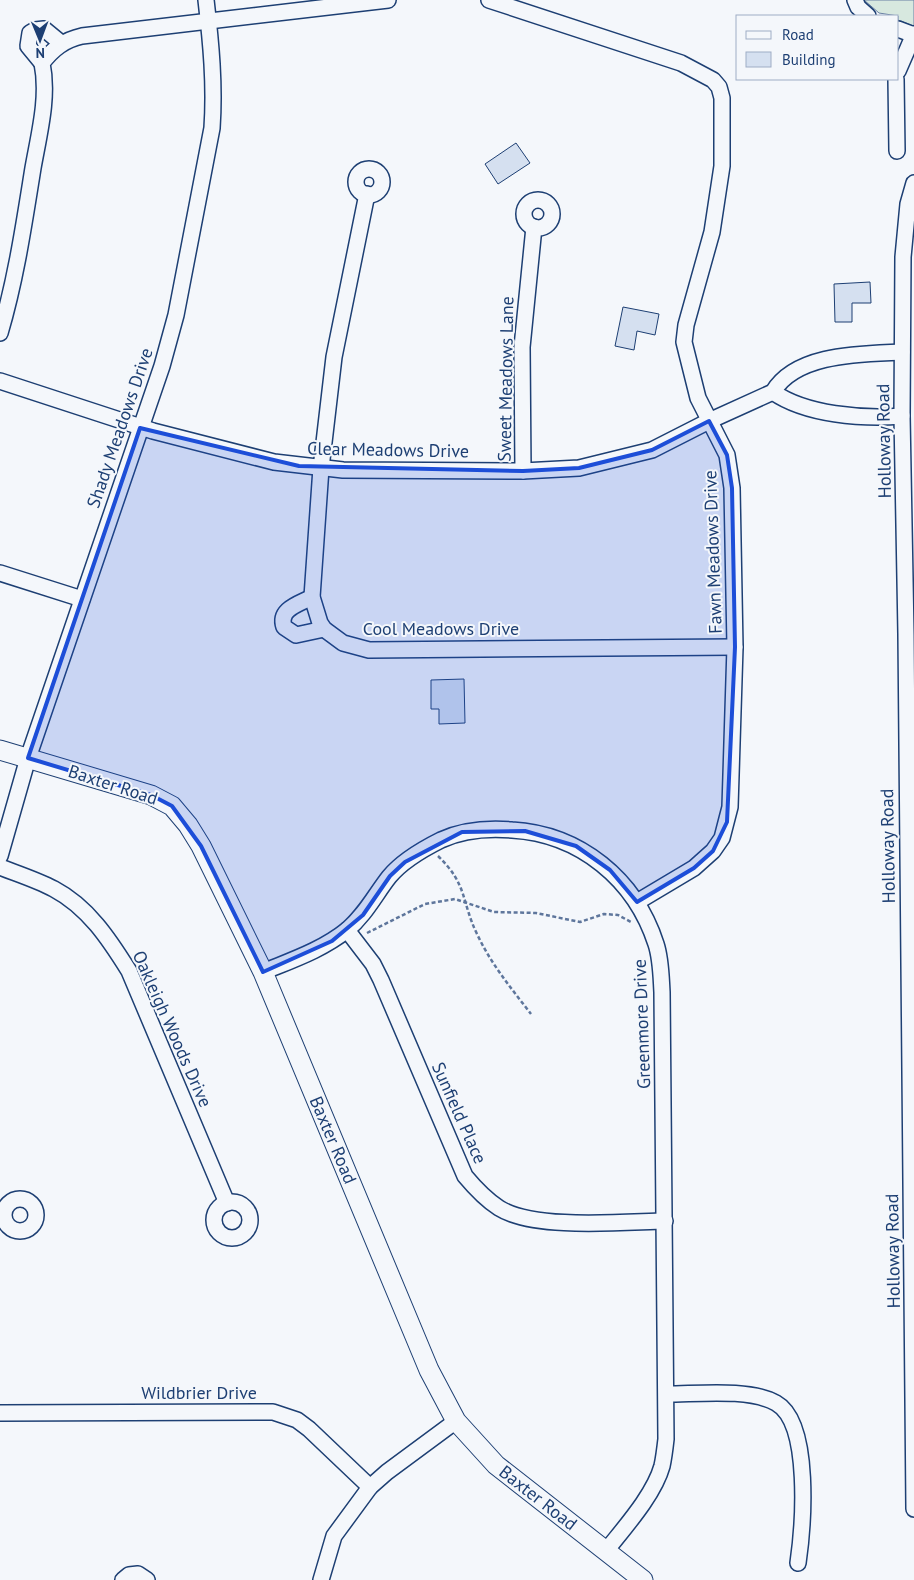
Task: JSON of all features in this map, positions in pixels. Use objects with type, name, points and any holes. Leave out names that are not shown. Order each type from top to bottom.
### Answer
[{"type":"main road","name":"Baxter Road","points":[[0,750],[151,795],[172,806],[188,825],[201,846],[263,972],[429,1370],[456,1421],[496,1465],[643,1580]]},
{"type":"street","name":"Shady Meadows Drive","points":[[0,856],[28,758],[162,366],[176,314],[212,128],[213,77],[206,0]]},
{"type":"street","points":[[0,332],[16,271],[42,116],[45,76],[51,53],[82,36],[388,0]]},
{"type":"street","name":"Fawn Meadows Drive","points":[[489,0],[681,63],[713,80],[719,87],[723,115],[722,166],[712,232],[686,325],[684,342],[698,398],[727,455],[730,470],[735,647],[730,807],[722,838],[713,851],[694,868],[638,902]]},
{"type":"street","points":[[855,0],[858,8],[867,15]]},
{"type":"street","points":[[899,29],[914,34],[899,68]]},
{"type":"street","points":[[896,80],[897,151]]},
{"type":"street","name":"Holloway Road","points":[[914,183],[908,204],[903,257],[902,352],[902,416],[910,634],[914,1509]]},
{"type":"street","points":[[312,597],[288,609],[283,618],[284,627],[296,635],[324,629],[320,623],[312,597],[321,468],[334,357],[367,194]]},
{"type":"street","name":"Sweet Meadows Lane","points":[[523,471],[522,347],[534,228]]},
{"type":"street","name":"Clear Meadows Drive","points":[[0,381],[140,428],[274,462],[321,468],[523,471],[579,468],[652,450],[709,420],[773,392],[779,382],[804,367],[848,354],[902,352]]},
{"type":"street","points":[[773,392],[782,399],[835,414],[868,418],[902,416]]},
{"type":"street","points":[[0,573],[82,600]]},
{"type":"street","name":"Cool Meadows Drive","points":[[324,629],[343,643],[369,650],[735,647]]},
{"type":"street","name":"Greenmore Drive","points":[[263,972],[320,948],[347,930],[363,915],[390,876],[405,862],[442,840],[462,832],[524,830],[576,846],[610,870],[638,902],[657,945],[661,966],[666,1439],[662,1468],[633,1517],[606,1551]]},
{"type":"street","name":"Oakleigh Woods Drive","points":[[0,867],[54,889],[78,906],[109,938],[129,971],[227,1203]]},
{"type":"street","name":"Sunfield Place","points":[[347,930],[373,964],[466,1176],[486,1199],[514,1214],[547,1222],[665,1221]]},
{"type":"street","points":[[666,1394],[748,1394],[776,1403],[788,1412],[798,1442],[803,1493],[804,1523],[798,1563]]},
{"type":"street","name":"Wildbrier Drive","points":[[0,1413],[273,1412],[297,1420],[309,1429],[370,1487]]},
{"type":"street","points":[[321,1580],[334,1536],[370,1487],[387,1472],[456,1421]]},
{"type":"street","points":[[123,1580],[128,1575],[138,1574],[147,1580]]},
{"type":"path","points":[[437,855],[451,869],[459,881],[470,919],[490,959],[532,1014]]},
{"type":"path","points":[[367,933],[425,904],[455,899],[494,912],[536,913],[580,922],[604,914],[618,915],[630,921],[634,926]]},
{"type":"highlighted area","points":[[709,421],[727,455],[732,488],[735,647],[727,822],[713,851],[694,868],[637,902],[610,870],[576,846],[525,831],[462,832],[405,862],[390,876],[363,915],[332,941],[263,972],[201,846],[172,806],[151,795],[28,758],[140,428],[299,466],[523,471],[579,468],[652,450]]},
{"type":"shaded area","points":[[864,0],[914,0],[914,26],[899,20],[899,15],[879,13]]},
{"type":"building","points":[[516,143],[530,163],[498,184],[485,164]]},
{"type":"building","points":[[870,282],[871,303],[852,303],[852,322],[835,322],[834,284]]},
{"type":"building","points":[[623,307],[659,314],[655,335],[637,331],[634,350],[615,346]]},
{"type":"building","points":[[464,679],[465,723],[439,724],[439,709],[431,709],[431,680]]}]
